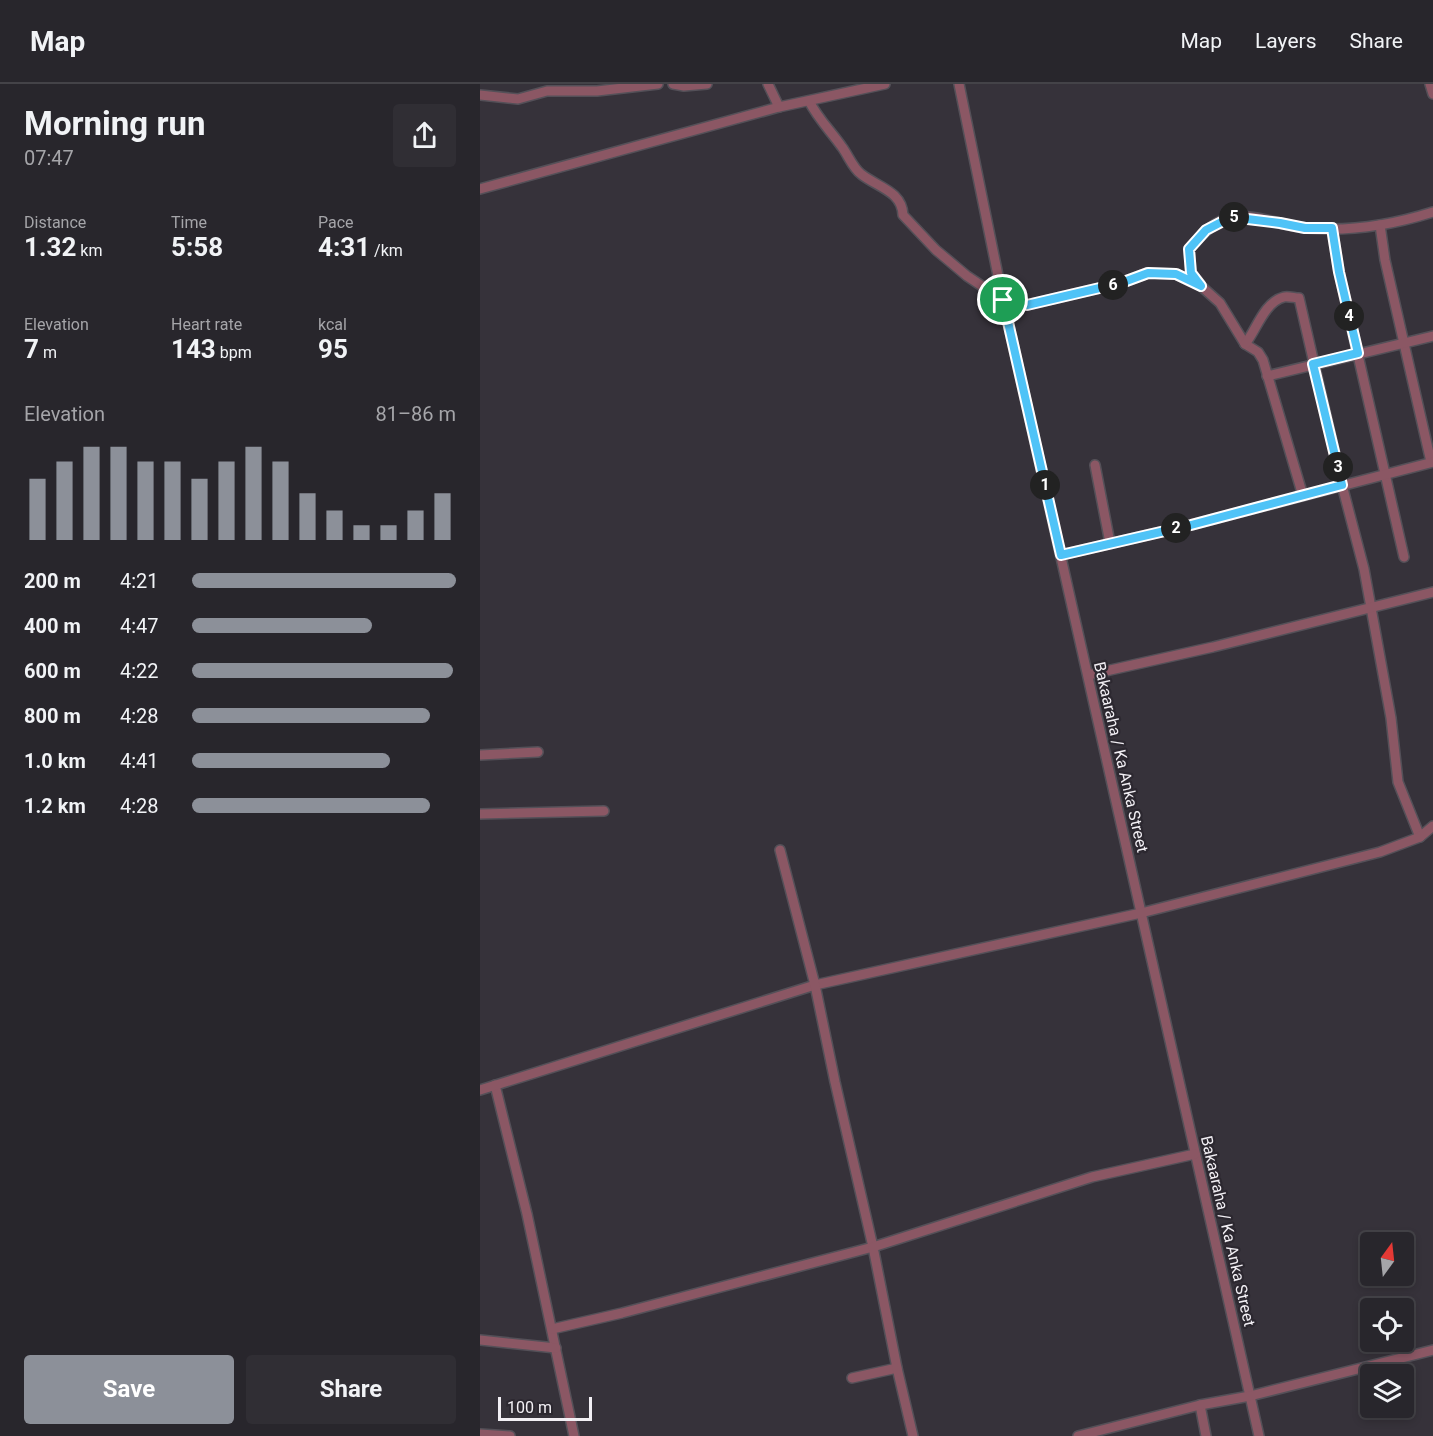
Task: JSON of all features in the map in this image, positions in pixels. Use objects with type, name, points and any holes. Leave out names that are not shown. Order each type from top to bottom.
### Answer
[{"type":"street","points":[[480,95],[518,99],[547,91],[597,91],[658,84]]},
{"type":"street","points":[[673,84],[708,84]]},
{"type":"street","points":[[768,84],[779,107]]},
{"type":"street","points":[[480,189],[779,107],[885,84]]},
{"type":"street","name":"Bakaaraha / Ka Anka Street","points":[[959,84],[1003,300],[1259,1436]]},
{"type":"street","points":[[1430,84],[1433,94]]},
{"type":"street","points":[[809,101],[819,120],[860,174],[889,190],[902,206],[903,215],[936,250],[967,276],[1003,300],[1027,305],[1121,283],[1148,273],[1176,274],[1201,286]]},
{"type":"street","points":[[1303,496],[1258,352],[1245,344],[1220,303],[1201,286],[1191,273],[1189,249],[1206,230],[1231,217],[1271,221],[1305,228],[1366,228],[1403,222],[1433,212]]},
{"type":"street","points":[[1061,555],[1191,525],[1432,462],[1385,260],[1380,225]]},
{"type":"street","points":[[1332,228],[1339,272],[1404,557]]},
{"type":"street","points":[[1245,344],[1254,333],[1259,318],[1271,306],[1284,297],[1299,298],[1342,485],[1364,569],[1391,718],[1398,782],[1420,837]]},
{"type":"street","points":[[1267,376],[1433,336]]},
{"type":"street","points":[[1095,465],[1110,543]]},
{"type":"street","points":[[1088,675],[1433,592]]},
{"type":"street","points":[[480,755],[538,752]]},
{"type":"street","points":[[480,814],[604,811]]},
{"type":"street","points":[[480,1090],[815,985],[1141,913],[1380,852],[1420,837],[1433,826]]},
{"type":"street","points":[[780,850],[815,985],[913,1436]]},
{"type":"street","points":[[495,1085],[527,1214],[574,1436]]},
{"type":"street","points":[[552,1329],[622,1313],[873,1247],[1092,1178],[1195,1154]]},
{"type":"street","points":[[480,1340],[556,1348]]},
{"type":"street","points":[[1077,1436],[1433,1350]]},
{"type":"street","points":[[852,1378],[897,1368]]},
{"type":"street","points":[[1200,1405],[1206,1436]]},
{"type":"street","points":[[480,1434],[510,1436]]},
{"type":"route","points":[[1231,217],[1251,218],[1305,228],[1332,228],[1339,272],[1358,353],[1313,364],[1342,485],[1191,525],[1061,555],[1003,300],[1027,305],[1121,283],[1148,273],[1176,274],[1201,286],[1191,273],[1189,249],[1206,230],[1231,217]]}]
